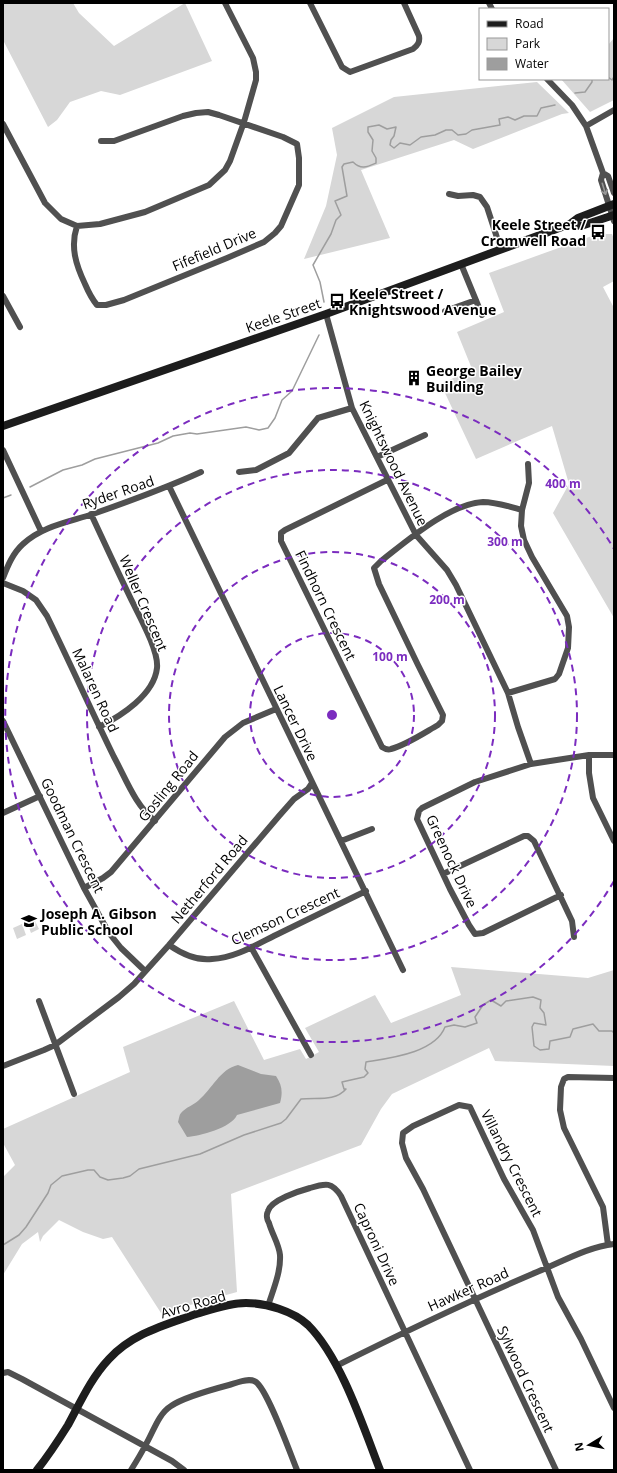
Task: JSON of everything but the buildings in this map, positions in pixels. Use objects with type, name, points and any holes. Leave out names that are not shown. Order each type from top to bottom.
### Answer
[{"type":"main road","name":"Keele Street","points":[[3,426],[326,314],[570,224],[578,218],[611,205]]},
{"type":"main road","name":"Keele Street","points":[[570,224],[581,226],[613,217]]},
{"type":"main road","name":"Avro Road","points":[[37,1470],[54,1447],[92,1381],[102,1367],[109,1358],[132,1339],[165,1325],[213,1309],[244,1303],[268,1306],[289,1314],[307,1325],[319,1338],[336,1366],[361,1421],[380,1470]]},
{"type":"street","points":[[3,124],[45,203],[61,219],[77,226],[100,224],[145,212],[209,185],[225,170],[230,161],[244,122],[256,80],[254,58],[225,3]]},
{"type":"street","points":[[310,3],[342,67],[350,72],[413,49],[417,46],[420,36],[404,3]]},
{"type":"street","points":[[548,80],[572,105],[586,126],[603,173],[601,180],[611,205],[613,217]]},
{"type":"street","points":[[586,126],[614,110]]},
{"type":"street","points":[[101,141],[114,141],[183,116],[196,113],[208,112],[244,122]]},
{"type":"street","name":"Fifefield Drive","points":[[77,226],[74,240],[76,265],[92,299],[97,305],[101,306],[124,300],[264,242],[281,226],[299,185],[299,158],[297,144],[244,122]]},
{"type":"street","points":[[603,173],[608,176],[614,193]]},
{"type":"street","points":[[449,194],[458,196],[473,194],[480,197],[487,206],[501,250]]},
{"type":"street","points":[[461,264],[482,315]]},
{"type":"street","points":[[3,296],[20,327]]},
{"type":"street","points":[[445,311],[476,300]]},
{"type":"street","name":"Knightswood Avenue","points":[[326,314],[352,408],[416,535],[450,575],[508,693],[531,764]]},
{"type":"street","points":[[239,472],[256,470],[289,453],[318,418],[352,408]]},
{"type":"street","points":[[377,457],[425,435]]},
{"type":"street","points":[[3,450],[41,532],[23,543],[13,555],[3,578]]},
{"type":"street","points":[[508,693],[555,679],[559,674],[563,663],[570,636],[566,616],[532,557],[524,540],[521,526],[522,510],[529,483],[528,464]]},
{"type":"street","name":"Ryder Road","points":[[41,532],[169,486],[201,472]]},
{"type":"street","name":"Findhorn Crescent","points":[[387,480],[281,533],[281,541],[382,747],[386,749],[391,749],[402,744],[438,725],[442,721],[443,715],[408,645],[374,568],[416,535]]},
{"type":"street","name":"Lancer Drive","points":[[169,486],[403,970]]},
{"type":"street","points":[[416,535],[433,522],[471,505],[484,502],[522,510]]},
{"type":"street","name":"Weller Crescent","points":[[92,514],[146,631],[155,653],[157,668],[152,683],[141,697],[126,712],[99,727]]},
{"type":"street","name":"Malaren Road","points":[[3,583],[23,591],[36,600],[47,616],[99,727],[136,799],[149,816],[155,821]]},
{"type":"street","name":"Gosling Road","points":[[84,888],[111,872],[225,736],[244,723],[276,709]]},
{"type":"street","name":"Goodman Crescent","points":[[3,721],[84,888],[111,937],[145,971]]},
{"type":"street","points":[[589,755],[589,773],[593,798],[614,842]]},
{"type":"street","name":"Greenock Drive","points":[[561,895],[483,933],[475,934],[443,874],[417,816],[419,811],[475,782],[531,764],[589,755],[614,755]]},
{"type":"street","name":"Netherford Road","points":[[3,1066],[44,1050],[55,1044],[119,997],[134,984],[169,946],[294,799],[308,789],[312,783]]},
{"type":"street","points":[[3,813],[40,796]]},
{"type":"street","points":[[341,842],[372,829]]},
{"type":"street","points":[[443,874],[524,836],[528,836],[534,842],[561,895],[572,921],[574,937]]},
{"type":"street","name":"Clemson Crescent","points":[[169,946],[183,954],[197,958],[211,959],[240,952],[366,891]]},
{"type":"street","points":[[251,947],[311,1054]]},
{"type":"street","points":[[39,1001],[74,1094]]},
{"type":"street","points":[[611,1245],[603,1207],[564,1128],[560,1110],[561,1087],[564,1079],[572,1076],[614,1078]]},
{"type":"street","name":"Villandry Crescent","points":[[475,1298],[423,1189],[406,1158],[402,1143],[403,1134],[407,1130],[459,1105],[470,1107],[473,1111],[504,1180],[533,1230],[547,1268]]},
{"type":"street","name":"Caproni Drive","points":[[268,1306],[279,1268],[280,1256],[267,1217],[268,1211],[271,1206],[282,1199],[302,1190],[314,1186],[333,1186],[341,1196],[470,1470]]},
{"type":"street","name":"Hawker Road","points":[[336,1366],[475,1298],[584,1252],[611,1245]]},
{"type":"street","points":[[547,1268],[558,1298],[582,1339],[614,1408]]},
{"type":"street","name":"Sylwood Crescent","points":[[475,1298],[556,1470]]},
{"type":"street","points":[[3,1373],[8,1372],[76,1408],[172,1461],[184,1470]]},
{"type":"street","points":[[131,1470],[163,1414],[171,1406],[185,1399],[223,1387],[253,1380],[257,1382],[270,1406],[282,1431],[297,1470]]},
{"type":"green space","points":[[3,3],[73,3],[79,13],[114,46],[185,3],[212,61],[120,95],[101,91],[70,102],[57,120],[48,127],[3,40]]},
{"type":"green space","points":[[614,38],[614,100],[590,112],[562,80],[609,80],[609,44]]},
{"type":"green space","points":[[537,82],[569,113],[562,114],[473,149],[454,140],[361,170],[390,238],[304,259],[326,206],[337,155],[332,128],[394,97]]},
{"type":"green space","points":[[603,232],[606,234],[612,234],[614,239],[614,281],[603,287],[614,308],[614,618],[553,513],[569,484],[552,426],[476,459],[445,393],[443,383],[472,369],[457,332],[504,312],[489,273]]},
{"type":"green space","points":[[32,915],[39,929],[31,933],[25,917]]},
{"type":"green space","points":[[22,924],[26,935],[17,939],[13,928]]},
{"type":"green space","points":[[451,967],[588,978],[614,970],[614,1066],[495,1061],[489,1048],[392,1094],[381,1109],[361,1145],[231,1194],[237,1292],[161,1313],[112,1237],[103,1239],[83,1232],[59,1220],[43,1236],[40,1242],[38,1232],[22,1244],[3,1275],[3,1177],[15,1165],[3,1143],[3,1129],[130,1072],[123,1047],[234,1001],[264,1060],[300,1049],[306,1059],[319,1052],[305,1028],[375,995],[391,1023],[461,995]]},
{"type":"water","points":[[238,1065],[261,1074],[276,1076],[280,1082],[280,1103],[237,1115],[234,1120],[222,1127],[207,1133],[187,1137],[178,1122],[180,1114],[204,1096],[221,1075],[232,1067]]},
{"type":"waterway","points":[[609,78],[612,80],[614,77]]},
{"type":"waterway","points":[[575,93],[585,92],[592,80]]},
{"type":"waterway","points":[[324,302],[320,282],[313,265],[331,234],[336,220],[341,215],[335,201],[347,196],[342,167],[344,164],[353,162],[361,167],[367,167],[376,163],[376,158],[372,151],[373,140],[368,132],[368,127],[379,125],[387,129],[396,127],[390,145],[394,148],[400,143],[410,145],[421,137],[435,135],[446,130],[452,130],[458,135],[466,134],[472,130],[500,125],[499,119],[508,117],[515,120],[524,116],[537,116],[541,108],[555,105]]},
{"type":"waterway","points":[[30,487],[63,470],[82,465],[95,459],[158,443],[173,436],[246,427],[259,430],[268,428],[275,418],[282,400],[292,391],[319,335]]},
{"type":"waterway","points":[[3,498],[11,495]]},
{"type":"waterway","points":[[3,1245],[19,1235],[26,1227],[48,1193],[51,1185],[62,1176],[94,1170],[100,1177],[108,1180],[123,1178],[130,1176],[139,1169],[200,1154],[244,1135],[281,1123],[286,1119],[301,1099],[325,1098],[342,1093],[346,1089],[344,1089],[342,1082],[364,1077],[368,1073],[365,1069],[366,1062],[411,1053],[432,1043],[440,1036],[445,1027],[454,1025],[465,1027],[477,1023],[475,1017],[483,1005],[491,1000],[501,1006],[506,1001],[533,997],[541,1000],[540,1008],[544,1013],[546,1025],[534,1023],[532,1027],[534,1046],[540,1050],[549,1049],[550,1041],[570,1037],[573,1029],[593,1024],[599,1031],[612,1031],[614,1033]]},
{"type":"place","name":"Keele Street / Cromwell Road","points":[[598,232]]},
{"type":"place","name":"Keele Street / Knightswood Avenue","points":[[337,301]]},
{"type":"place","name":"George Bailey Building","points":[[414,378]]},
{"type":"place","name":"Joseph A. Gibson Public School","points":[[29,921]]}]
